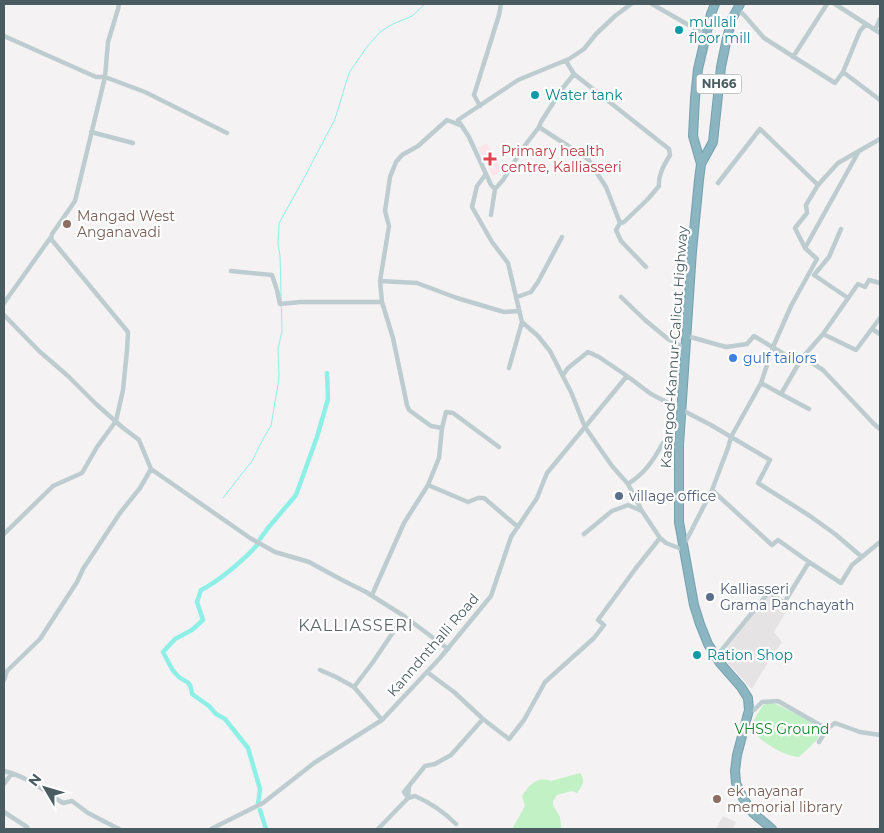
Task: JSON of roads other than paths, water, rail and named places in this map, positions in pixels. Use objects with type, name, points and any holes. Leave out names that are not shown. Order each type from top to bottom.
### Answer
[{"type":"highway","name":"Kasargod-Kannur-Calicut Highway","points":[[716,4],[711,14],[698,69],[693,136],[701,164],[692,251],[679,444],[679,522],[694,604],[700,624],[708,644],[716,657],[748,698],[749,710]]},
{"type":"highway","name":"Kasargod-Kannur-Calicut Highway","points":[[701,164],[713,142],[721,67],[727,38],[738,6]]},
{"type":"highway","points":[[749,710],[737,755],[736,783],[753,813],[772,829]]},
{"type":"street","points":[[4,303],[75,201],[105,77],[108,42],[118,10],[118,4]]},
{"type":"street","points":[[480,106],[474,96],[501,4]]},
{"type":"street","points":[[492,215],[494,189],[469,137],[458,120],[518,80],[566,61],[584,49],[596,34],[631,4]]},
{"type":"street","points":[[652,4],[706,36]]},
{"type":"street","points":[[793,57],[827,4]]},
{"type":"street","points":[[835,4],[880,33]]},
{"type":"street","points":[[738,6],[764,38],[835,83],[843,72],[860,31],[866,24]]},
{"type":"street","points":[[875,30],[880,20]]},
{"type":"street","points":[[4,36],[96,77],[105,77],[145,92],[226,133]]},
{"type":"street","points":[[566,61],[574,74],[669,149],[670,155],[663,167],[659,186],[624,222],[620,223],[616,230],[621,241],[646,266]]},
{"type":"street","points":[[843,72],[880,100]]},
{"type":"street","points":[[494,189],[503,180],[574,74]]},
{"type":"street","points":[[442,428],[431,426],[409,410],[393,338],[382,302],[380,281],[389,226],[385,211],[392,170],[402,155],[418,146],[447,120],[462,125]]},
{"type":"street","points":[[539,127],[588,159],[606,187],[620,223]]},
{"type":"street","points":[[718,183],[760,129],[818,185]]},
{"type":"street","points":[[91,132],[133,143]]},
{"type":"street","points":[[522,322],[538,336],[550,351],[572,392],[586,427],[612,466],[628,484],[642,511],[660,538],[666,543],[683,548],[712,490],[732,437],[761,383],[772,347],[791,306],[817,259],[805,248],[796,228],[807,213],[806,205],[818,185],[838,163],[880,139]]},
{"type":"street","points":[[805,248],[859,151]]},
{"type":"street","points":[[486,174],[477,186],[472,207],[492,242],[508,263],[522,322],[509,368]]},
{"type":"street","points":[[841,229],[829,257],[814,275],[848,298]]},
{"type":"street","points":[[4,534],[53,486],[82,473],[97,447],[116,422],[123,390],[128,332],[51,239],[52,236]]},
{"type":"street","points":[[516,297],[531,292],[562,237]]},
{"type":"street","points":[[231,271],[272,275],[283,304],[301,302],[382,302]]},
{"type":"street","points":[[781,394],[803,357],[824,334],[858,284],[864,287],[869,280],[880,283]]},
{"type":"street","points":[[380,281],[417,283],[457,298],[504,312],[519,311]]},
{"type":"street","points":[[621,298],[668,339],[686,349]]},
{"type":"street","points":[[4,315],[39,351],[96,404],[139,440],[150,469],[250,538],[275,552],[310,562],[372,595],[448,649]]},
{"type":"street","points":[[824,334],[856,350],[880,318]]},
{"type":"street","points":[[872,329],[880,334]]},
{"type":"street","points":[[687,336],[726,347],[747,344],[754,336],[799,363]]},
{"type":"street","points":[[563,375],[568,368],[588,352],[599,357],[651,394],[732,437],[770,460],[758,483],[810,516],[862,557]]},
{"type":"street","points":[[803,357],[823,370],[880,429]]},
{"type":"street","name":"Kanndnthalli Road","points":[[211,829],[263,803],[314,763],[382,720],[427,672],[491,596],[512,537],[537,498],[547,473],[627,376]]},
{"type":"street","points":[[761,383],[809,410]]},
{"type":"street","points":[[372,595],[404,523],[428,485],[439,458],[442,428],[446,412],[453,413],[499,447]]},
{"type":"street","points":[[628,484],[638,477],[649,465],[663,443]]},
{"type":"street","points":[[4,680],[7,671],[45,633],[83,569],[120,513],[140,488],[150,469]]},
{"type":"street","points":[[428,485],[468,502],[484,498],[518,527]]},
{"type":"street","points":[[712,490],[772,545],[778,540],[841,583],[852,565],[880,542]]},
{"type":"street","points":[[584,534],[612,511],[628,505],[642,511]]},
{"type":"street","points":[[427,672],[454,692],[483,719],[509,739],[524,720],[544,682],[599,632],[604,625],[598,620],[660,538]]},
{"type":"street","points":[[716,657],[769,592],[784,603],[809,562]]},
{"type":"street","points":[[354,687],[404,616]]},
{"type":"street","points":[[320,670],[354,687],[382,720]]},
{"type":"street","points":[[749,710],[754,710],[762,702],[778,701],[827,728]]},
{"type":"street","points":[[408,798],[404,792],[425,766],[435,764],[450,755],[483,719]]},
{"type":"street","points":[[819,742],[827,728],[835,723],[860,732],[880,735]]},
{"type":"street","points":[[4,771],[34,784],[63,803],[72,801],[88,813],[119,829]]},
{"type":"street","points":[[4,784],[12,773]]},
{"type":"street","points":[[378,829],[408,798],[415,796],[429,802],[449,816],[456,824]]},
{"type":"street","points":[[4,812],[28,829]]},
{"type":"waterway","points":[[223,498],[252,461],[271,426],[279,378],[278,349],[282,331],[278,244],[279,223],[335,119],[349,73],[366,48],[381,31],[412,16],[425,4]]},
{"type":"waterway","points":[[260,539],[296,495],[317,437],[328,399],[327,373]]},
{"type":"waterway","points":[[257,545],[231,570],[201,590],[197,602],[203,620],[192,630],[175,639],[163,652],[178,677],[190,685],[192,694],[225,719],[248,748],[260,789],[258,804]]},
{"type":"waterway","points":[[260,810],[266,829]]},
{"type":"place","name":"mullali floor mill","points":[[679,30]]},
{"type":"place","name":"Water tank","points":[[535,95]]},
{"type":"place","name":"Primary health centre, Kalliasseri","points":[[490,159]]},
{"type":"place","name":"Mangad West Anganavadi","points":[[67,224]]},
{"type":"place","name":"gulf tailors","points":[[733,358]]},
{"type":"place","name":"village office","points":[[619,496]]},
{"type":"place","name":"Kalliasseri Grama Panchayath","points":[[710,597]]},
{"type":"place","name":"Ration Shop","points":[[697,655]]},
{"type":"place","name":"ek nayanar memorial library","points":[[717,799]]},
{"type":"district","name":"KALLIASSERI","points":[[356,625]]},
{"type":"park label","name":"VHSS Ground","points":[[782,729]]}]
